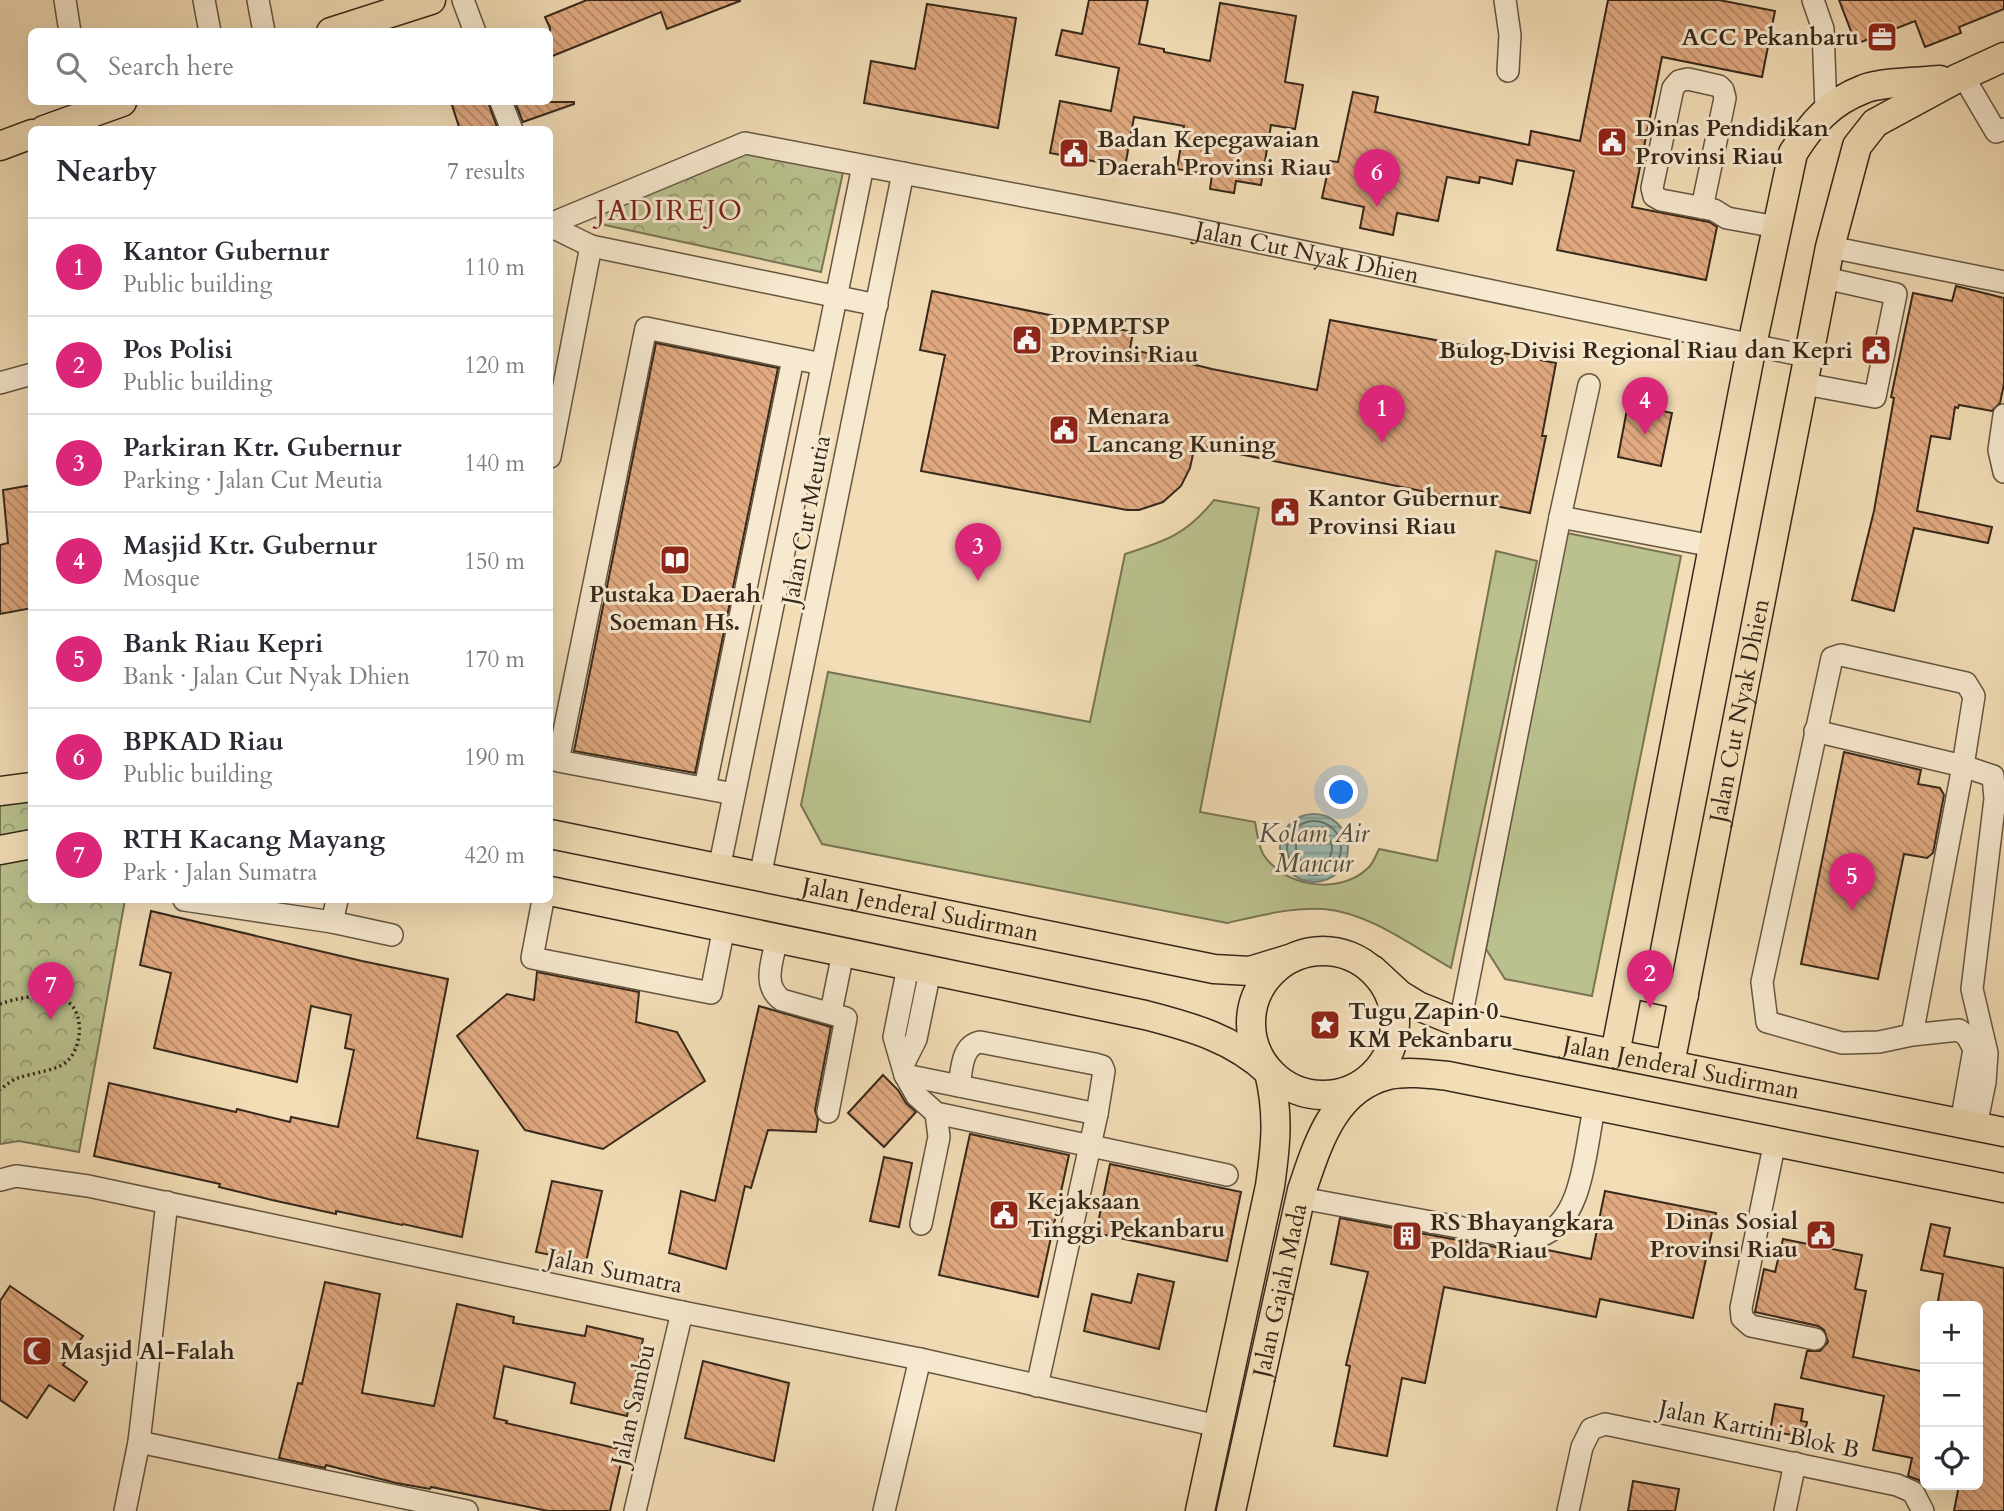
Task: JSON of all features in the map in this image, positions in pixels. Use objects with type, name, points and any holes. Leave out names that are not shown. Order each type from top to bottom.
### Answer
[{"type":"main road","points":[[343,28],[425,1]]},
{"type":"main road","name":"Jalan Cut Nyak Dhien","points":[[1670,1064],[1830,247],[1857,146],[1875,123],[1960,77],[2004,57]]},
{"type":"main road","points":[[1615,1054],[1752,345],[1793,153],[1826,110],[1866,88],[1960,77]]},
{"type":"main road","points":[[51,126],[85,107]]},
{"type":"main road","points":[[0,146],[28,136]]},
{"type":"main road","points":[[0,791],[28,788]]},
{"type":"main road","name":"Jalan Jenderal Sudirman","points":[[553,835],[1214,969],[1250,971],[1289,959]]},
{"type":"main road","points":[[0,850],[28,845]]},
{"type":"main road","points":[[553,892],[1145,1014],[1220,1037],[1242,1050],[1279,1082],[1312,1096],[1344,1093],[1389,1075],[1448,1076],[2004,1188]]},
{"type":"main road","points":[[1269,1072],[1259,1058],[1252,1035],[1252,1011],[1260,988],[1275,969],[1289,959],[1324,950],[1358,959],[1373,970],[1393,1002],[1396,1021],[1394,1039],[1387,1058],[1376,1074],[1361,1086]]},
{"type":"main road","name":"Jalan Jenderal Sudirman","points":[[1373,970],[1400,995],[1418,1006],[1460,1023],[2004,1132]]},
{"type":"main road","points":[[1629,983],[1684,995]]},
{"type":"main road","name":"Jalan Gajah Mada","points":[[1200,1511],[1270,1186],[1276,1143],[1276,1101],[1269,1072]]},
{"type":"main road","name":"Jalan Gajah Mada","points":[[1231,1511],[1301,1198],[1317,1147],[1328,1124],[1344,1100],[1361,1086]]},
{"type":"street","points":[[65,0],[69,28]]},
{"type":"street","points":[[204,0],[209,28]]},
{"type":"street","points":[[258,0],[263,28]]},
{"type":"street","points":[[463,0],[474,28]]},
{"type":"street","points":[[1505,0],[1510,35],[1508,72]]},
{"type":"street","points":[[1813,0],[1823,29],[1826,110]]},
{"type":"street","points":[[1960,77],[1996,132],[2004,129]]},
{"type":"street","points":[[1702,208],[1726,98],[1719,86],[1688,79],[1679,81],[1673,88],[1652,188],[1654,196],[1661,200],[1702,208],[1714,210],[1727,218],[1777,227]]},
{"type":"street","points":[[502,105],[510,126]]},
{"type":"street","name":"Jalan Cut Nyak Dhien","points":[[553,224],[746,143],[1171,224],[1752,345],[1807,370]]},
{"type":"street","name":"Jalan Cut Meutia","points":[[719,869],[863,166]]},
{"type":"street","name":"Jalan Cut Meutia","points":[[761,877],[903,173]]},
{"type":"street","points":[[553,227],[591,246],[877,305]]},
{"type":"street","points":[[553,442],[591,246]]},
{"type":"street","points":[[1830,247],[2004,282]]},
{"type":"street","points":[[1807,370],[1875,397],[1896,294],[1825,278]]},
{"type":"street","points":[[734,794],[558,761],[646,328],[822,364]]},
{"type":"street","points":[[705,788],[793,359]]},
{"type":"street","points":[[0,383],[28,375]]},
{"type":"street","points":[[1460,1023],[1560,517],[1589,385]]},
{"type":"street","points":[[2004,415],[1999,450],[2004,472]]},
{"type":"street","points":[[1560,517],[1713,546]]},
{"type":"street","points":[[1912,1035],[1974,696],[1966,683],[1841,655],[1832,658],[1762,982],[1767,1022],[1842,1043],[1879,1042],[1959,1030],[1972,1043],[1974,1049],[1969,1125]]},
{"type":"street","points":[[1815,732],[1963,766],[1993,776],[1995,799],[1972,989],[1987,1053],[1985,1082],[1969,1125]]},
{"type":"street","points":[[204,903],[332,922],[391,935]]},
{"type":"street","points":[[332,922],[336,903]]},
{"type":"street","points":[[542,903],[532,958],[711,993],[724,927]]},
{"type":"street","points":[[777,939],[769,981],[773,994],[782,1000],[843,1016],[847,1021],[828,1112]]},
{"type":"street","points":[[831,1012],[843,953]]},
{"type":"street","points":[[919,969],[916,1039],[904,1070],[917,1096],[936,1113],[1227,1175]]},
{"type":"street","points":[[959,1086],[966,1052],[974,1043],[980,1042],[1095,1064],[1101,1066],[1104,1072],[1037,1386]]},
{"type":"street","points":[[904,1070],[959,1086],[1097,1114]]},
{"type":"street","points":[[1301,1198],[1518,1238],[1539,1236],[1555,1227],[1568,1213],[1577,1193],[1595,1105]]},
{"type":"street","points":[[921,1224],[939,1138],[936,1113]]},
{"type":"street","points":[[1775,1142],[1741,1308],[1742,1318],[1751,1326],[1815,1339]]},
{"type":"street","name":"Jalan Sumatra","points":[[0,1180],[16,1176],[88,1186],[682,1312],[919,1359],[1218,1426]]},
{"type":"street","points":[[125,1511],[139,1442],[167,1202]]},
{"type":"street","name":"Jalan Sambu","points":[[635,1511],[682,1312]]},
{"type":"street","points":[[884,1511],[919,1359]]},
{"type":"street","name":"Jalan Kartini Blok B","points":[[1568,1511],[1582,1447],[1591,1429],[1605,1424],[1897,1485],[1913,1492],[1923,1511]]},
{"type":"street","points":[[139,1442],[402,1504],[467,1511]]},
{"type":"street","points":[[1785,1511],[1795,1463]]},
{"type":"path","points":[[0,1004],[34,997],[61,998],[73,1008],[80,1033],[76,1050],[65,1063],[15,1079],[0,1090]]},
{"type":"green space","points":[[745,148],[844,168],[821,272],[605,225],[587,211]]},
{"type":"green space","points":[[1214,500],[1259,508],[1200,812],[1255,822],[1261,850],[1272,865],[1284,874],[1312,884],[1328,885],[1356,877],[1370,866],[1379,849],[1437,861],[1496,551],[1537,561],[1451,968],[1390,932],[1341,912],[1299,909],[1227,923],[822,844],[801,805],[828,672],[1090,722],[1125,554],[1185,529]]},
{"type":"green space","points":[[1567,533],[1681,556],[1592,996],[1505,979],[1486,949]]},
{"type":"green space","points":[[28,801],[28,831],[0,836],[0,805]]},
{"type":"green space","points":[[28,849],[28,903],[124,903],[79,1152],[19,1141],[0,1144],[0,854]]},
{"type":"water","name":"Kolam Air Mancur","points":[[1314,814],[1327,817],[1338,824],[1345,835],[1348,848],[1345,861],[1338,872],[1327,879],[1314,882],[1301,879],[1290,872],[1283,861],[1280,848],[1283,835],[1290,824],[1301,817]]},
{"type":"building","points":[[587,0],[740,0],[667,29],[661,12],[553,56],[553,28],[550,28],[545,17]]},
{"type":"building","points":[[1089,0],[1148,0],[1139,44],[1210,61],[1220,3],[1296,16],[1285,82],[1303,85],[1295,129],[1271,125],[1261,185],[1236,181],[1234,193],[1210,189],[1212,175],[1177,169],[1184,126],[1134,117],[1125,167],[1050,153],[1060,101],[1111,111],[1119,68],[1056,55],[1062,30],[1082,34]]},
{"type":"building","name":"Dinas Pendidikan Provinsi Riau","points":[[1608,0],[1719,0],[1775,11],[1762,77],[1662,57],[1632,207],[1709,222],[1717,227],[1706,280],[1557,250],[1574,171],[1517,160],[1512,184],[1480,177],[1479,183],[1447,177],[1438,221],[1397,213],[1393,235],[1360,228],[1364,207],[1322,198],[1330,161],[1338,162],[1353,92],[1378,97],[1375,112],[1529,145],[1531,131],[1580,141]]},
{"type":"building","points":[[1839,0],[2004,0],[2004,9],[1959,27],[1961,33],[1925,47],[1915,21],[1856,44]]},
{"type":"building","points":[[927,4],[1016,18],[998,128],[864,103],[871,61],[915,69]]},
{"type":"building","points":[[574,102],[574,104],[523,122],[516,105]]},
{"type":"building","points":[[452,105],[489,105],[497,126],[459,126]]},
{"type":"building","points":[[1956,286],[2004,298],[2004,384],[2000,403],[1992,411],[1959,405],[1958,408],[1955,407],[1950,439],[1931,436],[1917,511],[1992,527],[1988,543],[1914,528],[1894,611],[1852,600],[1874,511],[1894,398],[1891,397],[1913,293],[1952,301]]},
{"type":"building","points":[[932,291],[1133,332],[1130,349],[1317,390],[1330,320],[1556,363],[1542,436],[1546,436],[1530,513],[1195,445],[1190,468],[1181,486],[1163,502],[1139,510],[1127,510],[921,471],[945,355],[920,350]]},
{"type":"building","name":"Pustaka Daerah Soeman Hs.","points":[[656,343],[778,368],[695,773],[574,751]]},
{"type":"building","points":[[1628,404],[1672,413],[1661,466],[1618,457]]},
{"type":"building","points":[[28,486],[28,609],[0,614],[0,545],[8,543],[3,490]]},
{"type":"building","points":[[1844,752],[1921,770],[1918,784],[1940,788],[1944,795],[1933,853],[1927,858],[1904,854],[1878,979],[1801,964]]},
{"type":"building","points":[[151,911],[448,979],[417,1138],[478,1151],[462,1237],[272,1200],[219,1187],[220,1184],[94,1156],[109,1083],[236,1112],[237,1109],[290,1122],[291,1117],[338,1127],[354,1050],[345,1048],[351,1015],[311,1006],[297,1082],[154,1048],[171,973],[140,965]]},
{"type":"building","points":[[537,972],[639,992],[636,1022],[677,1032],[705,1081],[603,1149],[525,1130],[457,1036],[507,994],[534,1000]]},
{"type":"building","points":[[759,1006],[831,1027],[815,1110],[818,1120],[816,1132],[768,1130],[751,1188],[745,1186],[726,1269],[669,1253],[681,1191],[715,1201]]},
{"type":"building","points":[[883,1075],[916,1112],[884,1147],[848,1113]]},
{"type":"building","name":"Kejaksaan Tinggi Pekanbaru","points":[[970,1134],[1069,1155],[1038,1297],[939,1275]]},
{"type":"building","points":[[884,1157],[912,1163],[899,1227],[870,1221]]},
{"type":"building","points":[[1110,1164],[1241,1192],[1227,1261],[1096,1233]]},
{"type":"building","points":[[552,1181],[602,1191],[586,1262],[536,1252]]},
{"type":"building","name":"RS Bhayangkara Polda Riau","points":[[1605,1191],[1716,1213],[1693,1318],[1600,1299],[1596,1317],[1444,1287],[1425,1383],[1402,1378],[1387,1456],[1334,1446],[1350,1366],[1346,1365],[1368,1272],[1331,1264],[1340,1218],[1516,1251],[1543,1249],[1591,1259]]},
{"type":"building","points":[[1931,1224],[1950,1228],[1944,1256],[2004,1268],[2004,1511],[1954,1511],[1958,1490],[1983,1490],[1983,1301],[1938,1301],[1943,1274],[1921,1270]]},
{"type":"building","points":[[1783,1239],[1862,1255],[1855,1289],[1866,1291],[1853,1357],[1920,1371],[1920,1481],[1908,1476],[1912,1458],[1873,1450],[1884,1396],[1801,1378],[1807,1351],[1820,1351],[1828,1342],[1824,1330],[1818,1326],[1755,1312],[1764,1269],[1775,1272]]},
{"type":"building","points":[[1138,1274],[1174,1282],[1159,1349],[1084,1331],[1092,1294],[1131,1303]]},
{"type":"building","points":[[325,1282],[380,1294],[362,1393],[434,1406],[457,1304],[514,1317],[513,1323],[585,1336],[587,1326],[643,1339],[627,1416],[571,1403],[575,1383],[504,1366],[494,1418],[624,1450],[610,1511],[548,1511],[431,1487],[430,1489],[396,1483],[326,1465],[325,1468],[279,1458],[298,1383],[302,1384]]},
{"type":"building","name":"Masjid Al-Falah","points":[[10,1286],[83,1336],[63,1365],[87,1382],[74,1401],[49,1385],[27,1418],[0,1400],[0,1301]]},
{"type":"building","points":[[703,1361],[789,1383],[774,1461],[685,1438]]},
{"type":"building","points":[[1775,1404],[1803,1409],[1801,1421],[1807,1422],[1804,1437],[1770,1431]]},
{"type":"building","points":[[1633,1481],[1679,1489],[1675,1511],[1628,1511]]},
{"type":"place","name":"ACC Pekanbaru","points":[[1882,37]]},
{"type":"place","name":"Dinas Pendidikan Provinsi Riau","points":[[1612,142]]},
{"type":"place","name":"Badan Kepegawaian Daerah Provinsi Riau","points":[[1074,153]]},
{"type":"place","name":"BPKAD Riau","points":[[1377,207]]},
{"type":"place","name":"DPMPTSP Provinsi Riau","points":[[1027,340]]},
{"type":"place","name":"Bulog Divisi Regional Riau dan Kepri","points":[[1876,350]]},
{"type":"place","name":"Menara Lancang Kuning","points":[[1064,430]]},
{"type":"place","name":"Masjid Ktr. Gubernur","points":[[1645,435]]},
{"type":"place","name":"Kantor Gubernur","points":[[1382,443]]},
{"type":"place","name":"Kantor Gubernur Provinsi Riau","points":[[1285,512]]},
{"type":"place","name":"Pustaka Daerah Soeman Hs.","points":[[675,560]]},
{"type":"place","name":"Parkiran Ktr. Gubernur","points":[[978,581]]},
{"type":"place","name":"Bank Riau Kepri","points":[[1852,911]]},
{"type":"place","name":"Pos Polisi","points":[[1650,1008]]},
{"type":"place","name":"RTH Kacang Mayang","points":[[51,1020]]},
{"type":"place","name":"Tugu Zapin 0 KM Pekanbaru","points":[[1325,1025]]},
{"type":"place","name":"Kejaksaan Tinggi Pekanbaru","points":[[1004,1215]]},
{"type":"place","name":"Dinas Sosial Provinsi Riau","points":[[1821,1235]]},
{"type":"place","name":"RS Bhayangkara Polda Riau","points":[[1407,1236]]},
{"type":"place","name":"Masjid Al-Falah","points":[[37,1351]]},
{"type":"district","name":"JADIREJO","points":[[670,210]]}]
